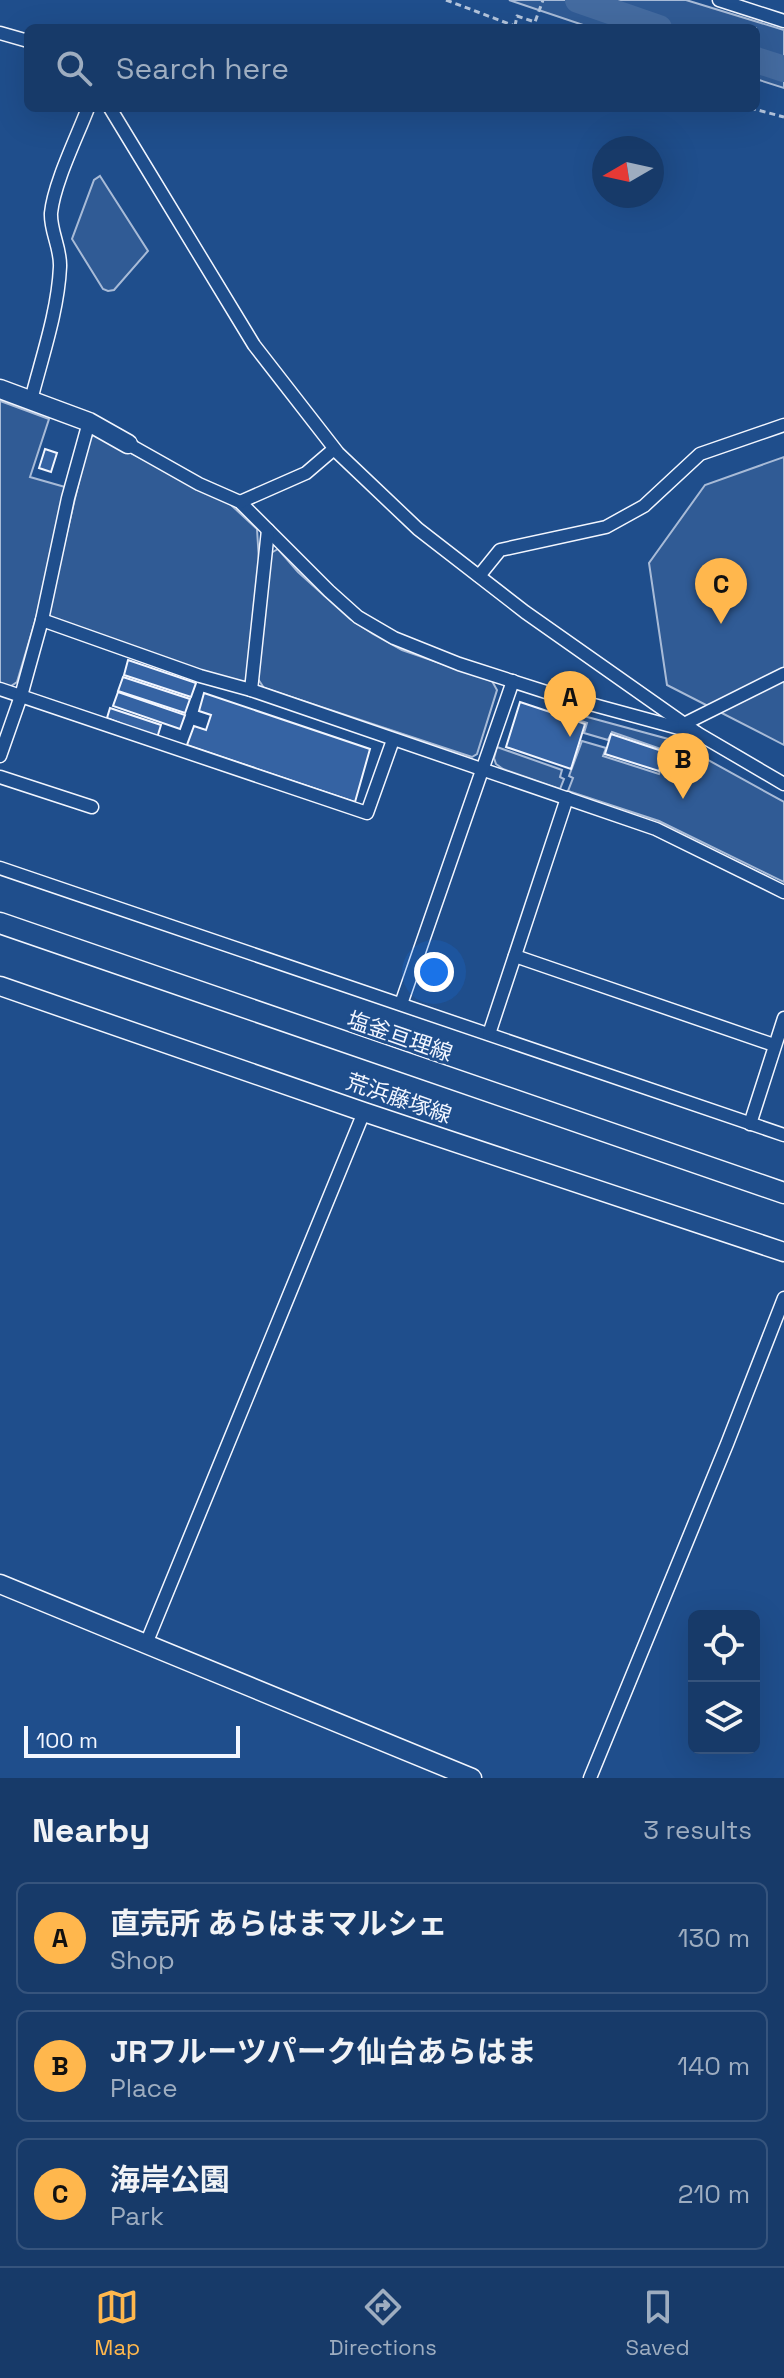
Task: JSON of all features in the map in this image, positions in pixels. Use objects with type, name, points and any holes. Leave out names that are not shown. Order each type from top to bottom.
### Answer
[{"type":"main road","name":"塩釜亘理線","points":[[0,923],[784,1193]]},
{"type":"street","points":[[719,0],[784,21]]},
{"type":"street","points":[[0,33],[24,40]]},
{"type":"street","points":[[31,400],[60,268],[51,211],[86,112]]},
{"type":"street","points":[[112,112],[254,345],[334,449],[418,529],[479,576],[697,733],[784,784]]},
{"type":"street","points":[[0,389],[89,422],[199,484],[240,502],[358,617],[421,650],[513,681],[697,733]]},
{"type":"street","points":[[0,756],[42,620],[68,498],[89,422]]},
{"type":"street","points":[[479,576],[500,550],[606,527],[644,506],[700,454],[784,425]]},
{"type":"street","points":[[240,502],[306,473],[334,449]]},
{"type":"street","points":[[251,690],[268,530]]},
{"type":"street","points":[[42,620],[656,829],[784,892]]},
{"type":"street","points":[[684,724],[784,674]]},
{"type":"street","points":[[401,1004],[513,681]]},
{"type":"street","points":[[0,689],[367,813],[393,740]]},
{"type":"street","points":[[0,777],[92,807]]},
{"type":"street","points":[[489,1034],[567,798]]},
{"type":"street","points":[[0,868],[784,1135]]},
{"type":"street","points":[[515,956],[774,1045]]},
{"type":"street","name":"荒浜藤塚線","points":[[0,986],[784,1252]]},
{"type":"street","points":[[750,1124],[784,1018]]},
{"type":"street","points":[[146,1644],[364,1112]]},
{"type":"street","points":[[590,1778],[784,1298]]},
{"type":"street","points":[[0,1584],[472,1778]]},
{"type":"path","points":[[446,0],[509,24]]},
{"type":"path","points":[[517,24],[517,16],[535,22],[543,0]]},
{"type":"path","points":[[760,111],[784,117]]},
{"type":"shaded area","points":[[509,0],[686,0],[784,30],[784,88],[760,80],[760,24],[580,24]]},
{"type":"shaded area","points":[[100,176],[148,251],[114,290],[108,291],[103,289],[72,239],[94,180]]},
{"type":"shaded area","points":[[0,401],[49,419],[30,477],[65,487],[36,618],[17,682],[8,688],[0,685]]},
{"type":"shaded area","points":[[94,434],[230,504],[257,529],[259,561],[248,679],[239,685],[52,621],[48,613],[89,439]]},
{"type":"shaded area","points":[[784,457],[784,745],[667,685],[649,563],[705,485]]},
{"type":"shaded area","points":[[278,549],[298,572],[350,619],[373,634],[402,650],[492,681],[497,690],[477,754],[472,757],[264,688],[258,679],[271,553]]},
{"type":"shaded area","points":[[580,715],[672,740],[784,802],[784,882],[659,821],[568,791],[573,778],[569,776],[582,741],[606,748],[603,756],[659,774],[667,751],[612,732],[608,740],[584,733],[587,723],[578,720]]},
{"type":"shaded area","points":[[497,747],[562,770],[560,777],[564,779],[560,789],[503,769],[494,758]]},
{"type":"building","points":[[45,449],[57,453],[51,472],[39,468]]},
{"type":"building","points":[[128,660],[196,683],[191,697],[124,675]]},
{"type":"building","points":[[123,677],[190,699],[185,713],[118,691]]},
{"type":"building","points":[[118,692],[185,715],[180,729],[113,706]]},
{"type":"building","points":[[204,693],[370,749],[355,802],[187,745],[194,726],[206,730],[211,715],[199,711]]},
{"type":"building","points":[[520,702],[556,714],[558,707],[573,712],[571,719],[585,724],[571,769],[506,747]]},
{"type":"building","points":[[110,708],[161,725],[157,738],[107,718]]},
{"type":"building","points":[[611,734],[665,752],[659,771],[605,754]]},
{"type":"waterway","points":[[578,0],[647,24]]},
{"type":"waterway","points":[[760,61],[784,69]]},
{"type":"place","name":"海岸公園","points":[[721,624]]},
{"type":"place","name":"直売所 あらはまマルシェ","points":[[570,737]]},
{"type":"place","name":"JRフルーツパーク仙台あらはま","points":[[683,799]]}]
